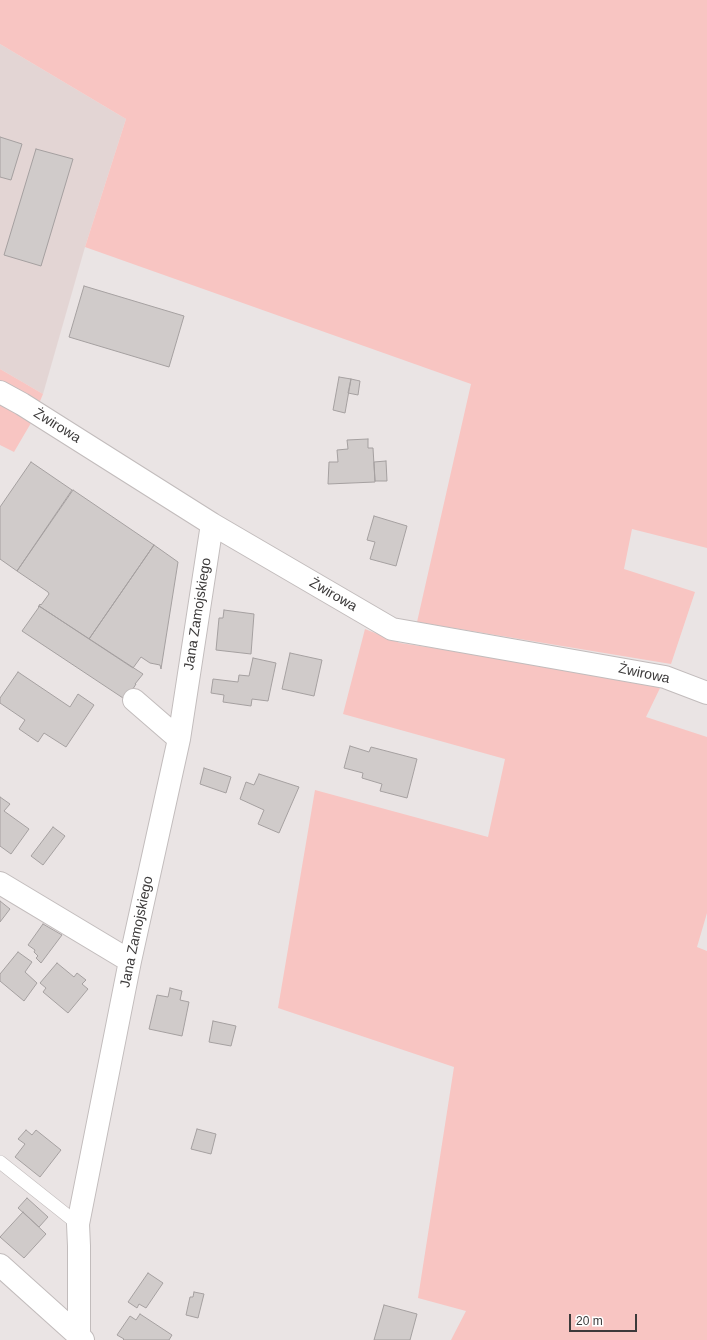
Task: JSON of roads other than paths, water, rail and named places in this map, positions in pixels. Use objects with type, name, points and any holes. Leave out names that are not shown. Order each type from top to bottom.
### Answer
[{"type":"street","name":"Żwirowa","points":[[0,392],[22,404],[212,524],[392,629],[665,677],[707,693]]},
{"type":"street","name":"Jana Zamojskiego","points":[[81,1338],[78,1224],[130,961],[179,740],[212,524]]},
{"type":"street","points":[[134,700],[179,740]]},
{"type":"street","points":[[0,883],[130,961]]},
{"type":"street","points":[[0,1265],[81,1338]]},
{"type":"lane","points":[[0,1162],[78,1224]]}]
